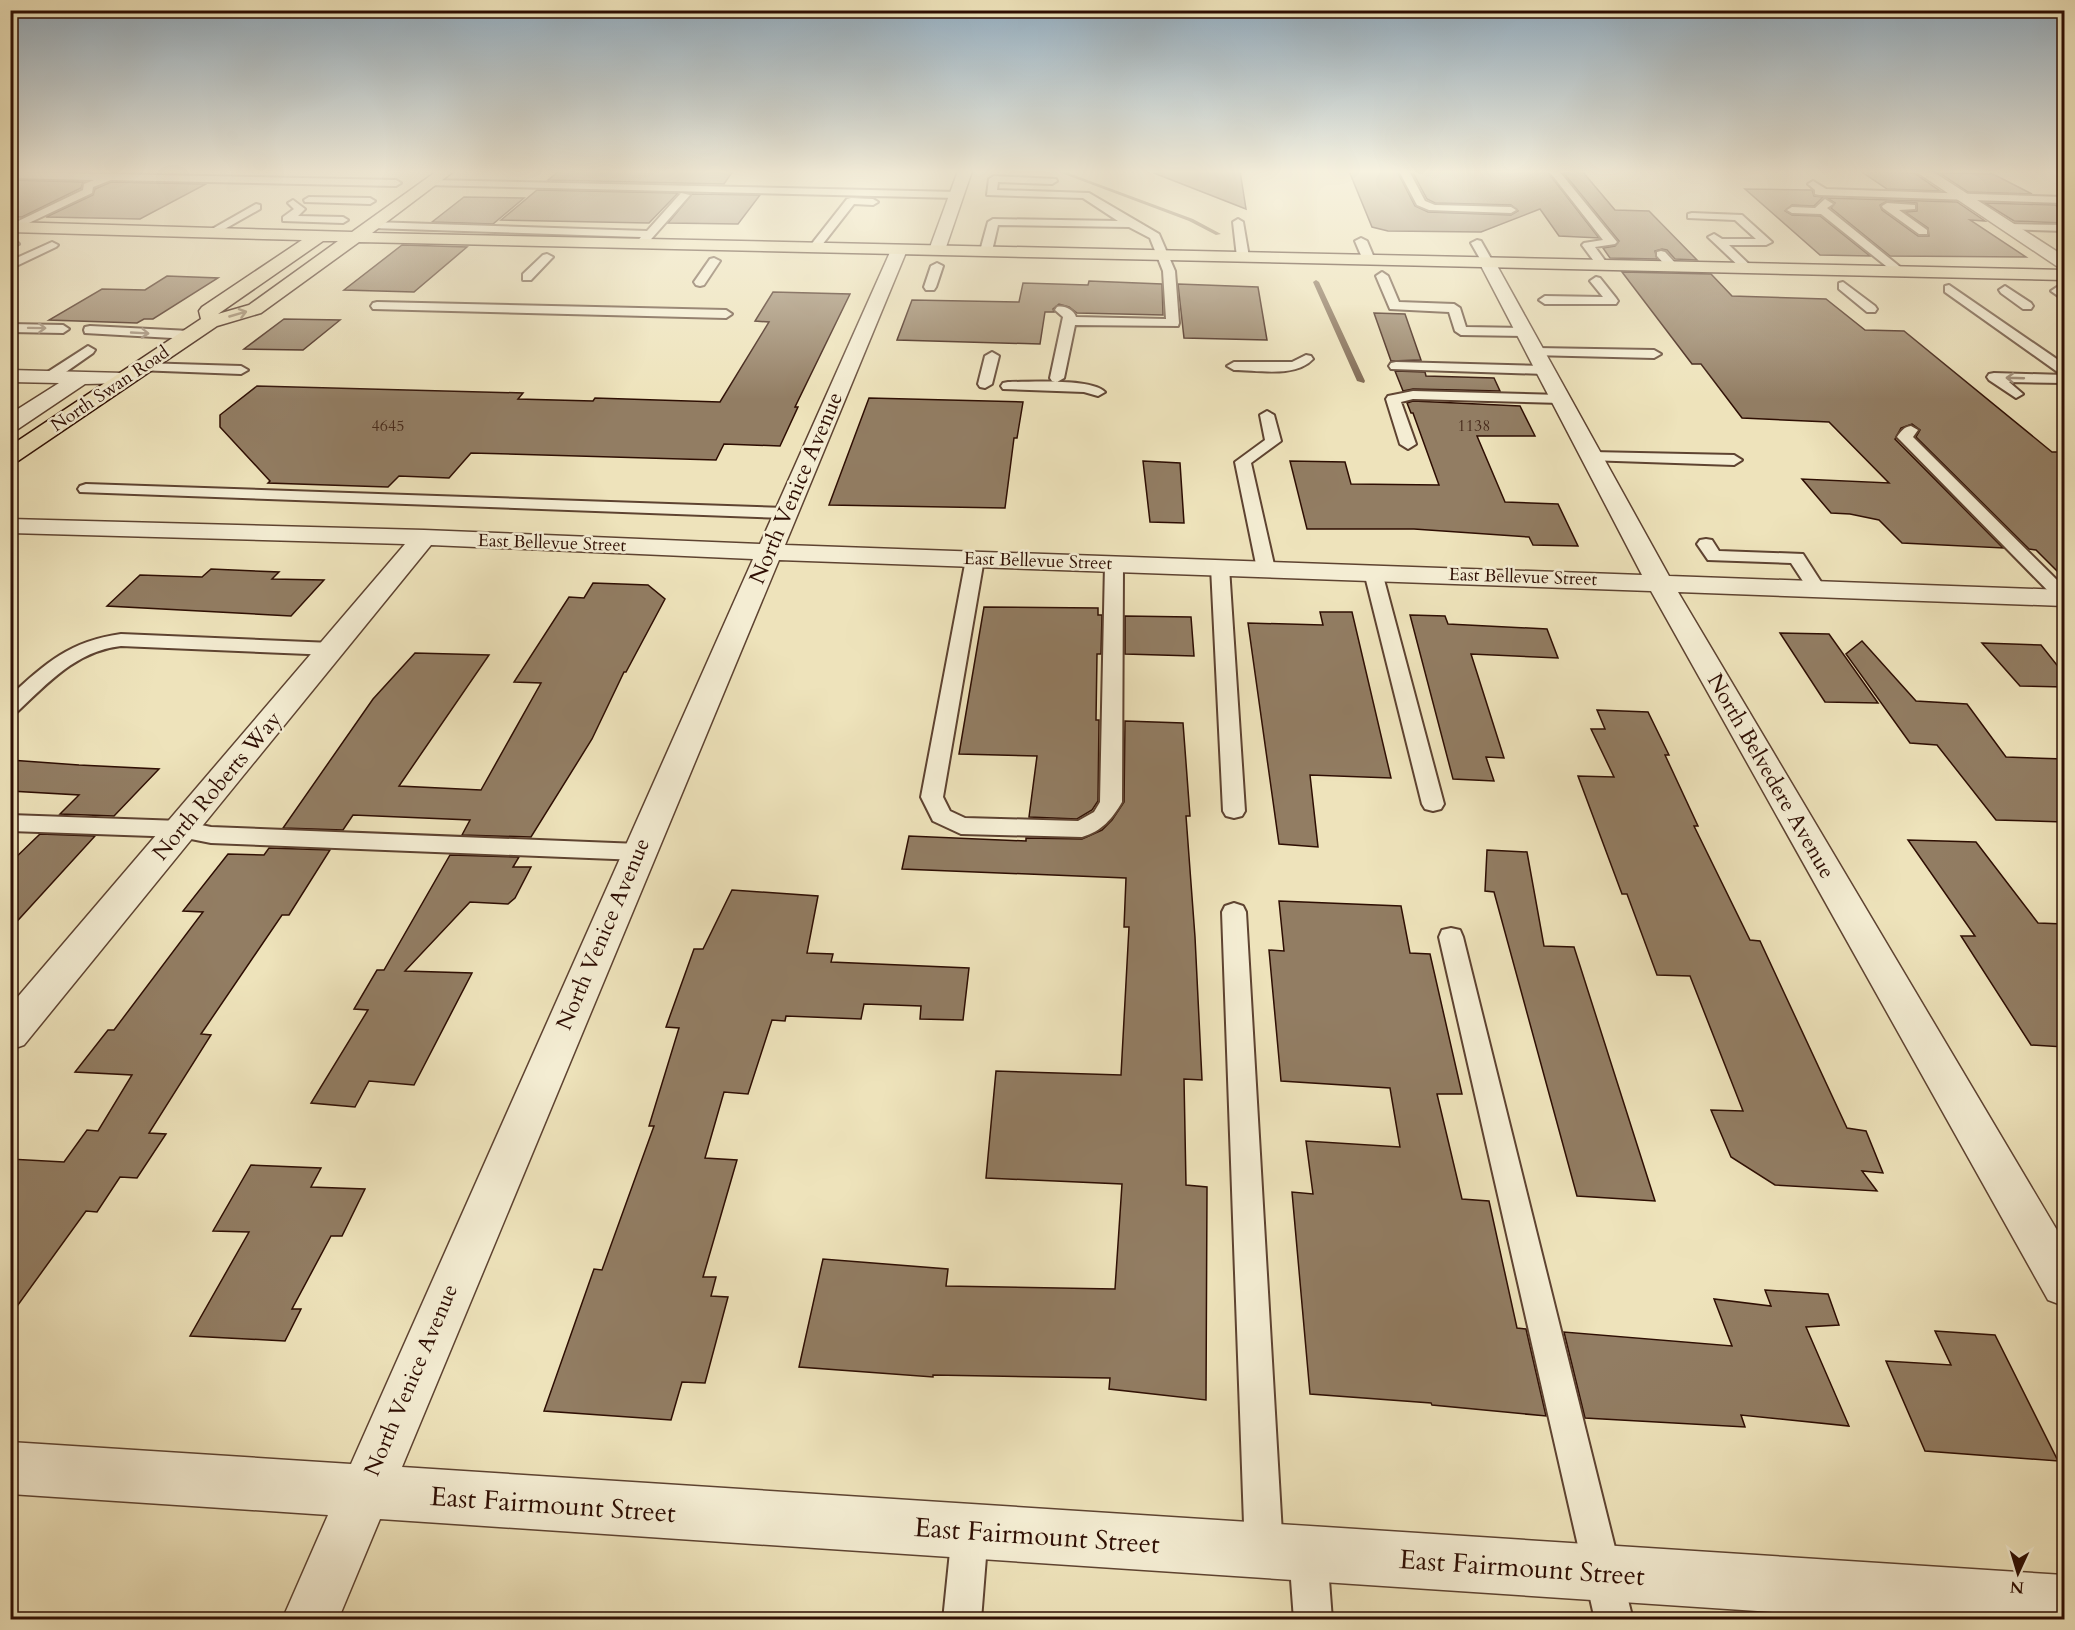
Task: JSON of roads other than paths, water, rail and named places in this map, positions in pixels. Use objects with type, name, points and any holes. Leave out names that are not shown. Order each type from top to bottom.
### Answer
[{"type":"main road","points":[[137,247],[714,261],[895,257],[1166,263],[1243,257],[1487,262],[1600,273],[1843,286],[2005,290],[2063,277]]},
{"type":"main road","name":"North Swan Road","points":[[210,322],[208,311],[303,247]]},
{"type":"main road","name":"North Swan Road","points":[[10,456],[210,322],[255,309],[342,247]]},
{"type":"main road","points":[[807,247],[895,257]]},
{"type":"main road","points":[[937,258],[986,252],[1382,276],[1487,262]]},
{"type":"main road","points":[[1600,273],[1667,261],[1748,269],[2063,277]]},
{"type":"street","points":[[937,258],[943,247]]},
{"type":"street","points":[[2030,247],[2063,277]]},
{"type":"street","name":"North Venice Avenue","points":[[310,1620],[895,257]]},
{"type":"street","name":"North Belvedere Avenue","points":[[1487,262],[1659,582],[2064,1284]]},
{"type":"street","points":[[10,376],[124,379]]},
{"type":"street","name":"North Swan Road","points":[[10,424],[81,378]]},
{"type":"street","name":"East Bellevue Street","points":[[10,526],[424,537],[768,552],[2064,597]]},
{"type":"street","name":"North Roberts Way","points":[[10,1034],[424,537]]},
{"type":"street","name":"East Fairmount Street","points":[[10,1468],[1286,1552],[1608,1597],[2064,1603]]},
{"type":"lane","points":[[10,266],[48,247]]},
{"type":"lane","points":[[986,247],[986,252]]},
{"type":"lane","points":[[1069,321],[1173,323],[1166,263],[1160,247]]},
{"type":"lane","points":[[1242,247],[1243,257]]},
{"type":"lane","points":[[1364,247],[1369,260]]},
{"type":"lane","points":[[1545,300],[1612,301],[1589,247]]},
{"type":"lane","points":[[1724,247],[1748,269]]},
{"type":"lane","points":[[1871,247],[1900,272]]},
{"type":"lane","points":[[527,277],[547,257]]},
{"type":"lane","points":[[930,287],[937,258]]},
{"type":"lane","points":[[700,282],[714,261]]},
{"type":"lane","points":[[1382,276],[1394,306],[1454,308],[1461,331],[1535,351]]},
{"type":"lane","points":[[1843,286],[1871,309]]},
{"type":"lane","points":[[1949,289],[2064,370]]},
{"type":"lane","points":[[2005,290],[2027,306]]},
{"type":"lane","points":[[377,306],[726,314]]},
{"type":"lane","points":[[1057,378],[1070,316],[1060,310]]},
{"type":"lane","points":[[10,328],[63,329]]},
{"type":"lane","points":[[90,330],[190,336]]},
{"type":"lane","points":[[48,378],[88,350]]},
{"type":"lane","points":[[1396,366],[1535,351],[1653,354]]},
{"type":"lane","points":[[985,384],[992,356]]},
{"type":"lane","points":[[1234,366],[1295,366],[1306,360]]},
{"type":"lane","points":[[142,367],[241,370]]},
{"type":"lane","points":[[2016,394],[1994,377],[2064,379]]},
{"type":"lane","points":[[1008,386],[1085,388],[1098,392]]},
{"type":"lane","points":[[1408,444],[1394,399],[1413,395],[1561,399]]},
{"type":"lane","points":[[1266,569],[1243,462],[1273,441],[1267,415]]},
{"type":"lane","points":[[1911,430],[1905,437],[2064,597]]},
{"type":"lane","points":[[1592,457],[1734,460]]},
{"type":"lane","points":[[86,489],[785,513]]},
{"type":"lane","points":[[1706,544],[1714,556],[1797,558],[1816,588]]},
{"type":"lane","points":[[975,559],[932,797],[941,816],[961,826],[1082,829],[1102,817],[1111,802],[1114,564]]},
{"type":"lane","points":[[1220,567],[1234,811]]},
{"type":"lane","points":[[1373,572],[1433,804]]},
{"type":"lane","points":[[10,708],[70,655],[94,643],[105,641],[332,649]]},
{"type":"lane","points":[[10,823],[181,829],[211,835],[639,852]]},
{"type":"lane","points":[[1234,912],[1286,1552],[1313,1620]]},
{"type":"lane","points":[[1451,937],[1608,1597]]},
{"type":"lane","points":[[962,1620],[970,1532]]},
{"type":"waterway","points":[[1316,282],[1361,381]]}]
